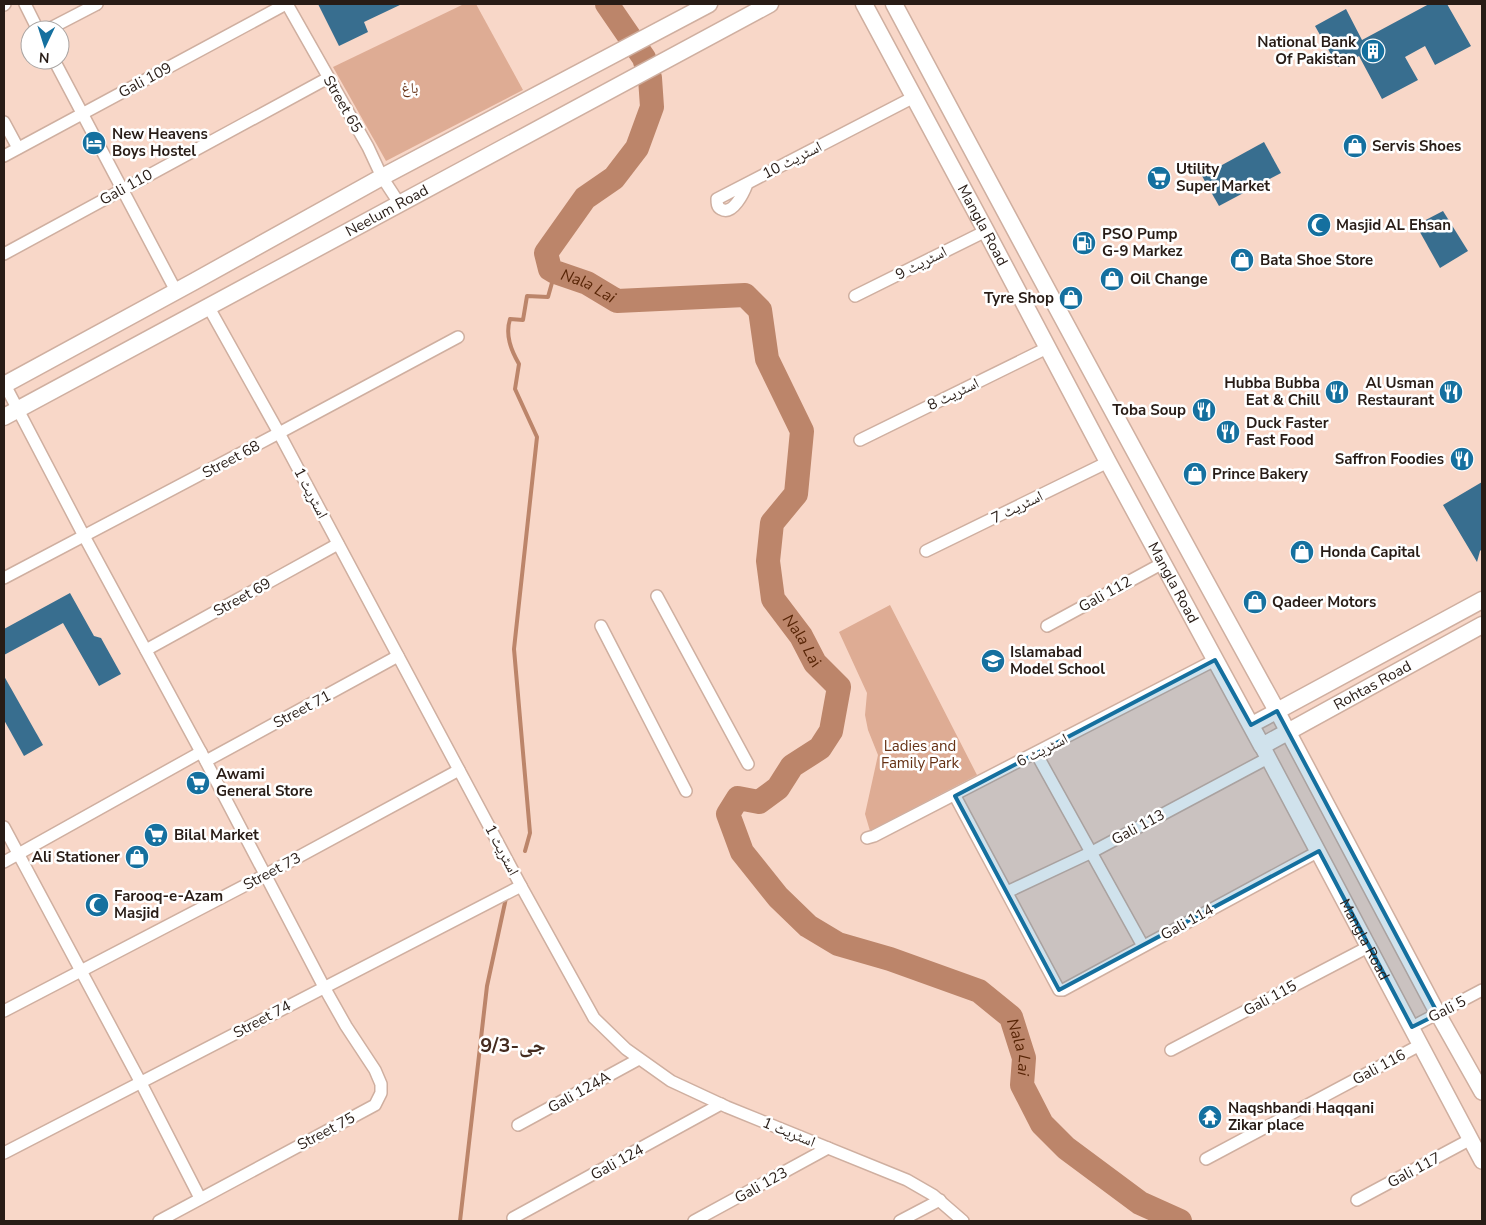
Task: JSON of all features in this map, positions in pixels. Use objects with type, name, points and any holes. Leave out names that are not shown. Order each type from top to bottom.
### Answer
[{"type":"main road","name":"Neelum Road","points":[[4,384],[176,292],[382,177],[709,4]]},
{"type":"main road","name":"Neelum Road","points":[[4,417],[770,4]]},
{"type":"main road","name":"Mangla Road","points":[[864,4],[1265,752]]},
{"type":"main road","name":"Mangla Road","points":[[894,4],[1062,314],[1128,442],[1277,711]]},
{"type":"main road","name":"Rohtas Road","points":[[1277,711],[1482,600]]},
{"type":"main road","name":"Rohtas Road","points":[[1265,752],[1288,732],[1482,625]]},
{"type":"street","points":[[25,4],[33,20]]},
{"type":"street","points":[[66,20],[97,4]]},
{"type":"street","name":"Street 65","points":[[287,4],[368,147],[382,177],[399,203]]},
{"type":"street","name":"Gali 109","points":[[4,156],[287,4]]},
{"type":"street","points":[[59,70],[176,292]]},
{"type":"street","name":"Gali 110","points":[[4,254],[328,78]]},
{"type":"street","name":"اسٹریٹ 10","points":[[747,184],[739,200],[731,210],[724,211],[716,204],[717,199],[914,97]]},
{"type":"street","points":[[4,122],[18,148]]},
{"type":"street","name":"اسٹریٹ 9","points":[[856,296],[986,231]]},
{"type":"street","name":"اسٹریٹ 1","points":[[208,306],[594,1018],[626,1049],[671,1081],[721,1104],[907,1180],[940,1200],[964,1221]]},
{"type":"street","name":"Street 68","points":[[4,578],[279,434],[458,337]]},
{"type":"street","name":"اسٹریٹ 8","points":[[860,440],[1047,348]]},
{"type":"street","name":"Street 75","points":[[4,384],[204,757],[324,987],[381,1084],[381,1093],[374,1105],[200,1198],[181,1216],[159,1221]]},
{"type":"street","name":"اسٹریٹ 7","points":[[926,551],[1108,462]]},
{"type":"street","name":"Street 69","points":[[146,650],[338,544]]},
{"type":"street","name":"Gali 112","points":[[1047,626],[1163,563]]},
{"type":"street","points":[[657,596],[748,764]]},
{"type":"street","points":[[602,626],[686,791]]},
{"type":"street","name":"Street 71","points":[[4,862],[398,656]]},
{"type":"street","name":"اسٹریٹ 6","points":[[867,838],[955,796],[1215,660]]},
{"type":"street","points":[[1251,725],[1277,711]]},
{"type":"street","name":"Mangla Road","points":[[1277,711],[1438,1014],[1482,1092]]},
{"type":"street","name":"Mangla Road","points":[[1265,752],[1370,946],[1482,1161]]},
{"type":"street","name":"Gali 113","points":[[1007,892],[1092,852],[1265,752]]},
{"type":"street","points":[[1036,753],[1143,946]]},
{"type":"street","name":"Street 73","points":[[4,1011],[265,875],[459,770]]},
{"type":"street","points":[[955,796],[1007,892]]},
{"type":"street","points":[[4,827],[141,1083],[200,1198]]},
{"type":"street","name":"Gali 114","points":[[1007,892],[1056,986],[1059,990],[1063,990],[1319,851]]},
{"type":"street","name":"Street 74","points":[[4,1153],[522,886]]},
{"type":"street","name":"Gali 115","points":[[1170,1050],[1370,946]]},
{"type":"street","name":"Gali 5","points":[[1412,1027],[1482,990]]},
{"type":"street","name":"Gali 116","points":[[1206,1159],[1420,1045]]},
{"type":"street","name":"Gali 124A","points":[[518,1125],[639,1059]]},
{"type":"street","name":"Gali 124","points":[[513,1218],[721,1104]]},
{"type":"street","name":"Gali 117","points":[[1356,1200],[1471,1140]]},
{"type":"street","name":"Gali 123","points":[[694,1221],[828,1148]]},
{"type":"street","points":[[900,1221],[940,1200]]},
{"type":"highlighted area","points":[[1215,660],[1251,725],[1277,711],[1438,1014],[1412,1027],[1319,851],[1059,990],[955,796]]},
{"type":"green space","name":"باغ","points":[[464,4],[476,4],[523,90],[386,161],[333,67]]},
{"type":"green space","name":"Ladies and Family Park","points":[[890,605],[977,775],[870,831],[865,814],[878,755],[868,730],[865,715],[867,693],[839,632]]},
{"type":"building","points":[[318,4],[402,4],[364,22],[368,32],[339,46]]},
{"type":"building","name":"National Bank Of Pakistan","points":[[1429,4],[1447,4],[1471,46],[1435,65],[1425,46],[1405,57],[1418,80],[1382,99],[1359,56],[1338,67],[1315,26],[1346,9],[1362,40]]},
{"type":"building","points":[[1264,142],[1281,173],[1219,206],[1202,176]]},
{"type":"building","points":[[1443,211],[1468,251],[1440,268],[1416,225]]},
{"type":"building","points":[[1482,482],[1482,549],[1477,562],[1443,505]]},
{"type":"building","points":[[70,593],[94,636],[101,638],[121,674],[99,686],[63,623],[4,655],[4,629]]},
{"type":"building","points":[[4,676],[43,745],[24,756],[4,720]]},
{"type":"waterway","name":"Nala Lai","points":[[607,4],[644,58],[650,78],[652,107],[637,148],[614,178],[585,198],[546,253],[550,269],[587,283],[617,301],[745,295],[760,310],[767,359],[802,431],[796,494],[772,523],[768,561],[773,599],[801,636],[815,663],[839,687],[831,731],[820,748],[792,766],[778,788],[759,802],[738,798],[728,814],[742,852],[778,897],[808,926],[838,944],[890,959],[979,991],[1011,1017],[1024,1058],[1022,1085],[1042,1124],[1066,1148],[1140,1203],[1180,1221]]},
{"type":"waterway","points":[[525,851],[530,833],[514,649],[537,437],[515,389],[519,364],[511,348],[508,331],[510,319],[523,320],[527,296],[548,297],[555,272]]},
{"type":"waterway","points":[[460,1221],[487,986],[506,898]]},
{"type":"place","name":"National Bank Of Pakistan","points":[[1373,51]]},
{"type":"place","name":"New Heavens Boys Hostel","points":[[94,143]]},
{"type":"place","name":"Servis Shoes","points":[[1355,146]]},
{"type":"place","name":"Utility Super Market","points":[[1159,178]]},
{"type":"place","name":"Masjid AL Ehsan","points":[[1319,225]]},
{"type":"place","name":"PSO Pump G-9 Markez","points":[[1084,243]]},
{"type":"place","name":"Bata Shoe Store","points":[[1242,260]]},
{"type":"place","name":"Oil Change","points":[[1112,279]]},
{"type":"place","name":"Tyre Shop","points":[[1071,298]]},
{"type":"place","name":"Hubba Bubba Eat & Chill","points":[[1337,392]]},
{"type":"place","name":"Al Usman Restaurant","points":[[1451,392]]},
{"type":"place","name":"Toba Soup","points":[[1204,410]]},
{"type":"place","name":"Duck Faster Fast Food","points":[[1228,432]]},
{"type":"place","name":"Saffron Foodies","points":[[1462,459]]},
{"type":"place","name":"Prince Bakery","points":[[1195,474]]},
{"type":"place","name":"Honda Capital","points":[[1302,552]]},
{"type":"place","name":"Qadeer Motors","points":[[1255,602]]},
{"type":"place","name":"Islamabad Model School","points":[[993,661]]},
{"type":"place","name":"Awami General Store","points":[[198,783]]},
{"type":"place","name":"Bilal Market","points":[[156,835]]},
{"type":"place","name":"Ali Stationer","points":[[137,857]]},
{"type":"place","name":"Farooq-e-Azam Masjid","points":[[97,905]]},
{"type":"place","name":"Naqshbandi Haqqani Zikar place","points":[[1210,1117]]},
{"type":"district","name":"جی-9/3","points":[[513,1045]]}]
